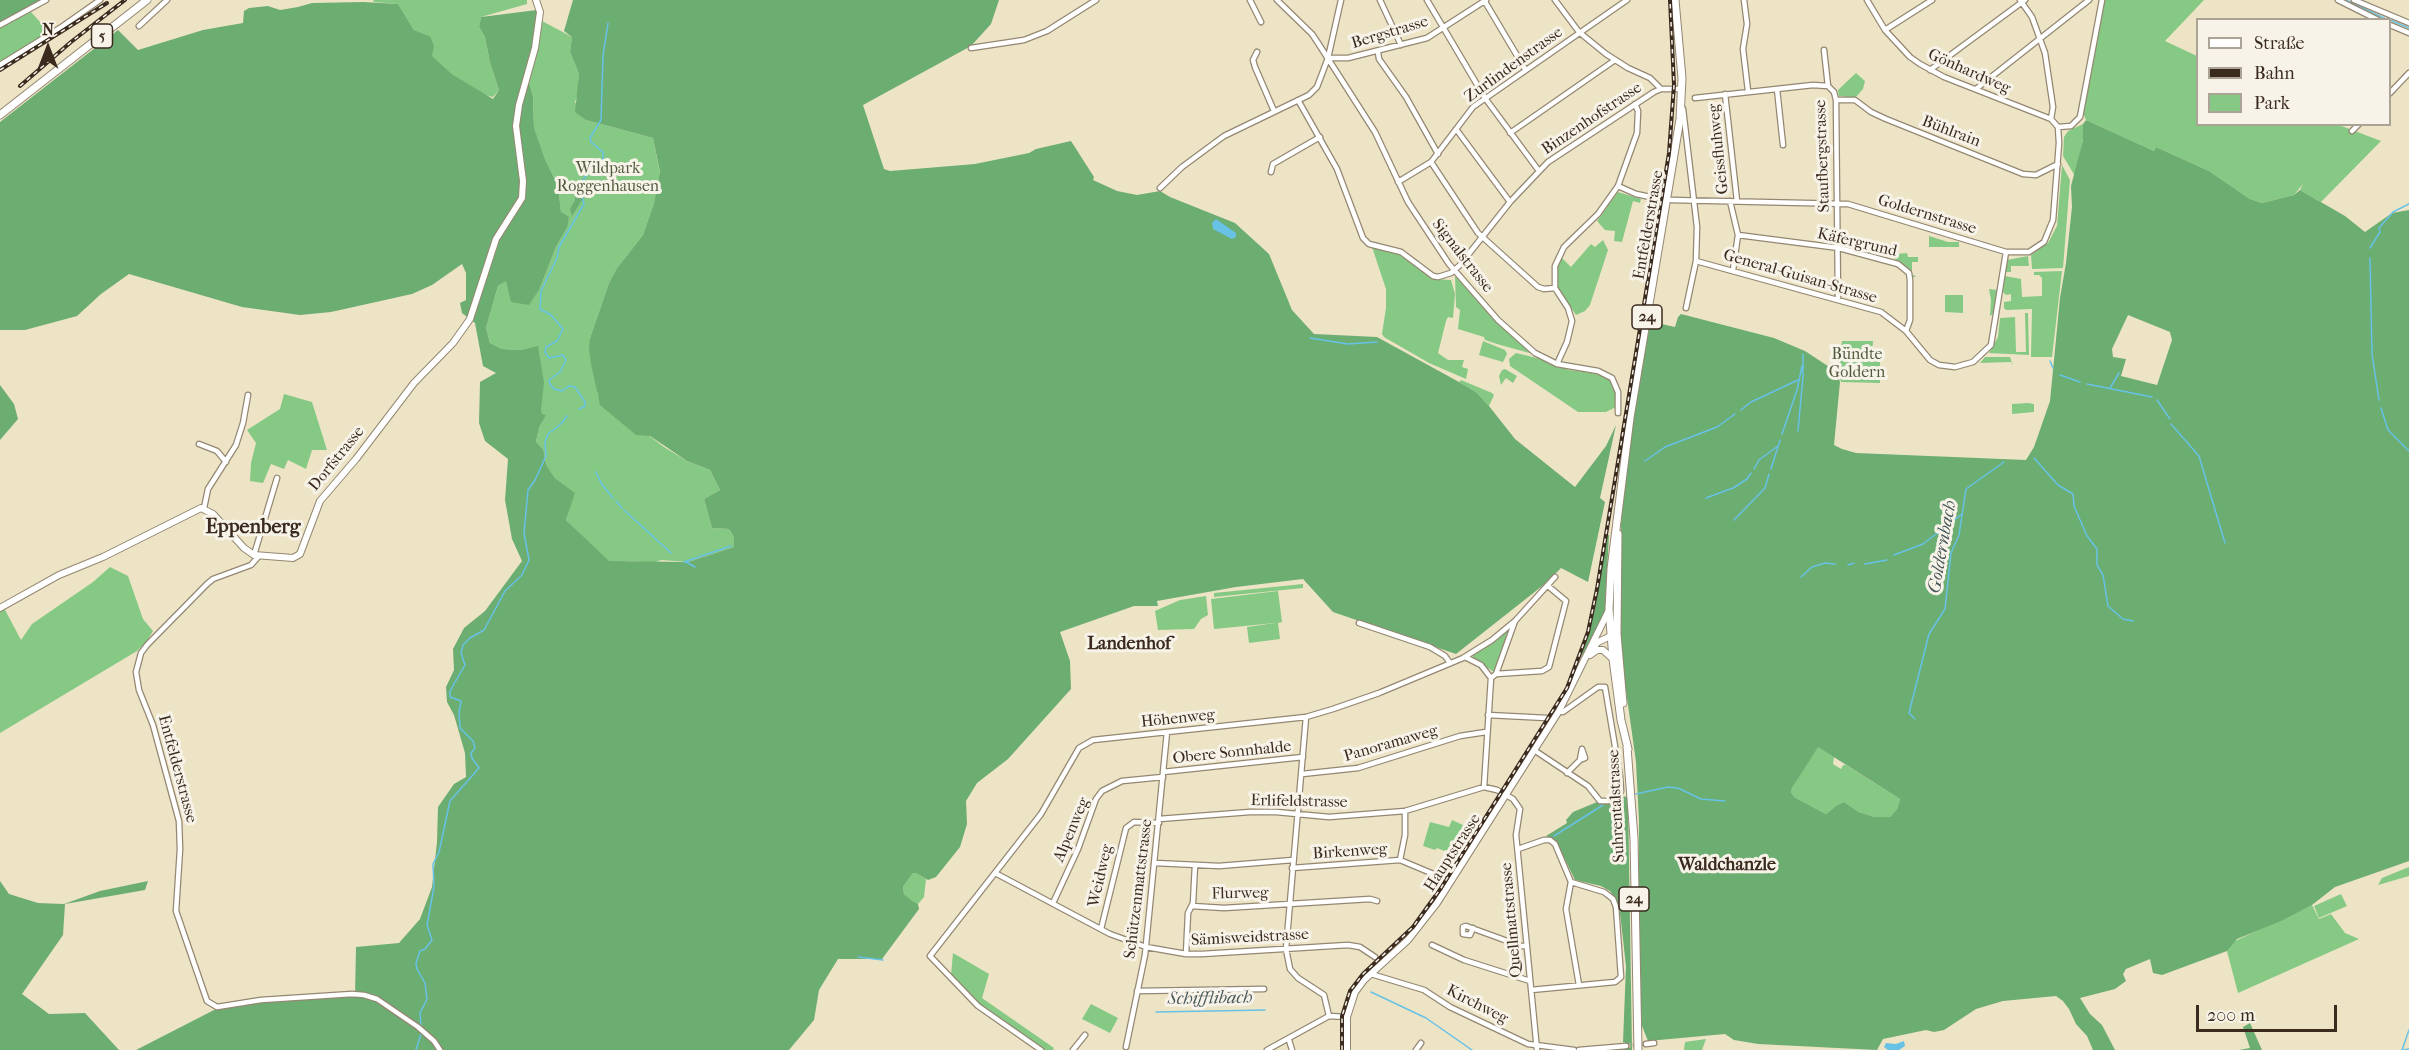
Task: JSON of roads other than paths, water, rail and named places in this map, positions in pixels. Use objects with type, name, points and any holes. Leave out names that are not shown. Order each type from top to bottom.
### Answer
[{"type":"main road","name":"5","points":[[0,115],[147,0]]},
{"type":"main road","name":"Entfelderstrasse","points":[[1613,634],[1609,609],[1611,569],[1630,418],[1682,104],[1675,0]]},
{"type":"main road","name":"Entfelderstrasse","points":[[1617,524],[1612,659],[1621,720],[1628,749]]},
{"type":"main road","name":"Suhrentalstrasse","points":[[1613,634],[1628,749],[1633,827],[1638,1050]]},
{"type":"street","points":[[0,25],[46,0]]},
{"type":"street","points":[[0,65],[100,0]]},
{"type":"street","points":[[139,26],[167,0]]},
{"type":"street","name":"Dorfstrasse","points":[[256,556],[293,558],[300,554],[320,501],[414,384],[453,343],[470,319],[496,239],[524,193],[516,126],[519,105],[536,48],[540,12],[536,0]]},
{"type":"street","points":[[971,48],[1024,40],[1047,31],[1096,0]]},
{"type":"street","points":[[1250,0],[1261,22]]},
{"type":"street","name":"Signalstrasse","points":[[1277,0],[1312,34],[1328,58],[1375,132],[1398,182],[1428,234],[1454,270],[1498,320],[1535,353],[1557,364],[1598,371],[1612,378],[1618,392],[1618,413]]},
{"type":"street","points":[[1160,188],[1182,167],[1224,136],[1309,95],[1317,87],[1328,58],[1341,0]]},
{"type":"street","points":[[1380,0],[1401,45]]},
{"type":"street","points":[[1427,0],[1485,98],[1539,171]]},
{"type":"street","points":[[1485,0],[1525,69]]},
{"type":"street","name":"Bergstrasse","points":[[1328,58],[1348,58],[1378,52],[1426,38],[1485,0]]},
{"type":"street","points":[[1555,0],[1579,32],[1615,60],[1650,78],[1661,89]]},
{"type":"street","name":"Zurlindenstrasse","points":[[1398,182],[1431,162],[1473,107],[1627,0]]},
{"type":"street","points":[[1744,0],[1747,24],[1743,49],[1748,91]]},
{"type":"street","name":"Gönhardweg","points":[[1868,0],[1885,30],[1910,57],[1930,70],[2052,119]]},
{"type":"street","points":[[1885,30],[1932,0]]},
{"type":"street","points":[[1976,89],[2089,0]]},
{"type":"street","points":[[1930,70],[2022,1],[2041,38],[2053,106],[2052,119],[2058,127],[2071,126],[2080,117],[2102,0]]},
{"type":"street","points":[[2337,0],[2374,18]]},
{"type":"street","points":[[2354,0],[2409,23]]},
{"type":"street","points":[[2391,25],[2409,33]]},
{"type":"street","points":[[1695,98],[1821,84],[1828,86],[1824,50]]},
{"type":"street","points":[[1257,52],[1253,60],[1255,67],[1274,111]]},
{"type":"street","points":[[1378,52],[1379,59],[1406,98],[1438,154]]},
{"type":"street","points":[[1510,133],[1615,60]]},
{"type":"street","points":[[2391,92],[2409,73]]},
{"type":"street","name":"Staufbergstrasse","points":[[1828,86],[1834,92],[1836,100],[1838,299]]},
{"type":"street","points":[[1777,88],[1782,145]]},
{"type":"street","name":"Binzenhofstrasse","points":[[1454,270],[1510,202],[1539,171],[1578,140],[1661,89],[1682,89]]},
{"type":"street","name":"Geissfluhweg","points":[[1725,94],[1737,201]]},
{"type":"street","points":[[1298,100],[1347,190],[1366,241],[1369,244],[1401,252],[1433,276],[1444,277],[1454,270]]},
{"type":"street","name":"Bühlrain","points":[[1836,100],[1855,100],[1871,112],[1886,119],[2023,174],[2036,175],[2058,164]]},
{"type":"street","points":[[1557,364],[1567,342],[1572,321],[1568,308],[1555,288],[1554,270],[1560,253],[1598,214],[1618,186],[1637,133],[1639,120],[1635,104]]},
{"type":"street","points":[[1682,104],[1697,227],[1696,261],[1686,308]]},
{"type":"street","points":[[2352,131],[2357,126]]},
{"type":"street","name":"Goldernstrasse","points":[[1671,200],[1838,203],[1867,209],[2006,252],[2029,252],[2035,250],[2048,237],[2053,220],[2058,164],[2058,127]]},
{"type":"street","points":[[1456,129],[1510,202]]},
{"type":"street","points":[[1271,172],[1273,164],[1320,137]]},
{"type":"street","points":[[1431,162],[1483,237],[1538,287],[1555,288]]},
{"type":"street","points":[[1618,186],[1636,194],[1660,199]]},
{"type":"street","name":"Geissfluhweg","points":[[1730,201],[1738,235],[1733,270]]},
{"type":"street","name":"Käfergrund","points":[[1738,235],[1839,248],[1898,264],[1905,269],[1910,280],[1910,320],[1906,332]]},
{"type":"street","name":"General-Guisan-Strasse","points":[[1696,261],[1881,312],[1906,332],[1925,355],[1939,365],[1955,367],[1971,363],[1991,345],[2006,252]]},
{"type":"street","points":[[204,508],[208,489],[234,450],[242,428],[248,395]]},
{"type":"street","points":[[199,444],[217,451],[226,462]]},
{"type":"street","points":[[0,608],[59,575],[103,557],[196,509],[204,508],[213,514],[244,548],[256,556],[277,478]]},
{"type":"street","name":"Entfelderstrasse","points":[[256,556],[250,565],[213,579],[207,584],[147,645],[138,661],[136,672],[139,690],[153,725],[179,821],[180,849],[176,911],[207,1001],[213,1006],[352,994],[377,999],[418,1027],[434,1041],[440,1050]]},
{"type":"street","name":"Höhenweg","points":[[1041,1050],[978,1006],[930,957],[997,874],[1048,804],[1070,760],[1079,748],[1093,740],[1306,717],[1362,700],[1465,657],[1492,640],[1515,621],[1555,577]]},
{"type":"street","points":[[1496,674],[1542,671],[1549,667],[1566,601],[1548,586]]},
{"type":"street","name":"Hauptstrasse","points":[[1347,1050],[1347,1017],[1355,992],[1417,930],[1453,878],[1559,711],[1609,609]]},
{"type":"street","points":[[1491,678],[1496,674],[1515,621]]},
{"type":"street","points":[[1359,623],[1430,647],[1445,656],[1450,663]]},
{"type":"street","points":[[1597,635],[1613,634]]},
{"type":"street","points":[[1583,661],[1598,642],[1613,634]]},
{"type":"street","points":[[1583,661],[1597,650],[1606,651],[1612,659]]},
{"type":"street","points":[[1465,657],[1481,665],[1491,678],[1484,787],[1505,794]]},
{"type":"street","points":[[1534,750],[1588,786],[1600,801],[1610,801],[1619,796],[1621,783],[1605,687],[1598,687],[1563,711],[1559,711]]},
{"type":"street","points":[[1488,715],[1547,718]]},
{"type":"street","points":[[1306,717],[1286,950],[1290,969],[1298,978],[1324,995],[1329,1016]]},
{"type":"street","name":"Schützenmattstrasse","points":[[1125,1048],[1146,947],[1167,732]]},
{"type":"street","name":"Panoramaweg","points":[[1302,774],[1358,768],[1460,736],[1486,732]]},
{"type":"street","name":"Obere Sonnhalde","points":[[1163,775],[1303,757]]},
{"type":"street","points":[[1567,772],[1580,760]]},
{"type":"street","name":"Alpenweg","points":[[1053,903],[1078,849],[1096,799],[1102,791],[1122,781],[1163,775]]},
{"type":"street","name":"Erlifeldstrasse","points":[[1159,821],[1250,812],[1329,817],[1405,811],[1484,787]]},
{"type":"street","name":"Quellmattstrasse","points":[[1505,794],[1515,800],[1520,808],[1516,836],[1536,1048]]},
{"type":"street","points":[[1400,860],[1405,835],[1405,811]]},
{"type":"street","name":"Weidweg","points":[[1101,929],[1126,828],[1134,822],[1159,821]]},
{"type":"street","points":[[1518,849],[1544,840],[1551,840],[1555,844],[1571,882],[1566,909],[1579,985]]},
{"type":"street","points":[[1155,863],[1219,866],[1293,860]]},
{"type":"street","name":"Birkenweg","points":[[1292,868],[1400,860],[1443,878]]},
{"type":"street","points":[[1186,954],[1188,913],[1192,906],[1195,865]]},
{"type":"street","name":"Sämisweidstrasse","points":[[997,874],[1101,929],[1146,947],[1186,954],[1350,945],[1363,949],[1375,957]]},
{"type":"street","points":[[1531,990],[1615,982],[1621,977],[1616,907],[1613,899],[1604,892],[1571,882]]},
{"type":"street","name":"Flurweg","points":[[1192,906],[1224,908],[1370,899],[1377,901]]},
{"type":"street","points":[[1473,928],[1521,946],[1527,946]]},
{"type":"street","points":[[1432,945],[1464,960],[1530,981]]},
{"type":"street","name":"Kirchweg","points":[[1371,974],[1424,990],[1450,1007],[1536,1048],[1574,1050]]},
{"type":"street","points":[[1137,992],[1264,989]]},
{"type":"street","points":[[1267,1050],[1289,1040],[1329,1016],[1347,1017]]},
{"type":"street","points":[[1073,1050],[1085,1035]]},
{"type":"street","points":[[1289,1040],[1292,1050]]},
{"type":"street","points":[[1416,1050],[1421,1043]]},
{"type":"street","points":[[1646,1044],[1654,1043]]},
{"type":"street","points":[[1579,1050],[1626,1046]]},
{"type":"street","points":[[1125,1048],[1133,1050]]},
{"type":"water","points":[[1216,219],[1236,233],[1236,237],[1232,239],[1213,229],[1212,223]]},
{"type":"water","points":[[1904,1041],[1905,1046],[1899,1050],[1888,1050],[1884,1047],[1886,1043],[1896,1044]]},
{"type":"waterway","points":[[2346,0],[2384,18]]},
{"type":"waterway","points":[[2391,20],[2409,28]]},
{"type":"waterway","points":[[579,409],[585,406],[585,402],[575,387],[569,386],[562,391],[554,389],[550,384],[549,380],[560,372],[566,360],[563,355],[549,358],[545,352],[546,347],[557,341],[563,329],[551,315],[540,309],[541,291],[557,258],[559,247],[584,204],[580,183],[597,168],[603,159],[603,152],[591,142],[590,138],[601,120],[603,56],[608,23]]},
{"type":"waterway","points":[[2370,248],[2380,232],[2379,228],[2393,212],[2409,204]]},
{"type":"waterway","points":[[2370,258],[2372,354],[2379,400]]},
{"type":"waterway","points":[[1310,338],[1348,344],[1377,342]]},
{"type":"waterway","name":"Goldernbach","points":[[1798,431],[1803,354]]},
{"type":"waterway","name":"Goldernbach","points":[[2050,361],[2053,368]]},
{"type":"waterway","name":"Goldernbach","points":[[1782,434],[1797,390],[1802,366]]},
{"type":"waterway","points":[[2110,388],[2119,373]]},
{"type":"waterway","name":"Goldernbach","points":[[2060,375],[2080,382]]},
{"type":"waterway","name":"Goldernbach","points":[[1741,410],[1751,402],[1798,380]]},
{"type":"waterway","name":"Goldernbach","points":[[2087,384],[2152,397]]},
{"type":"waterway","name":"Goldernbach","points":[[2157,400],[2170,419]]},
{"type":"waterway","points":[[2381,408],[2388,430],[2409,451]]},
{"type":"waterway","name":"Goldernbach","points":[[1645,461],[1665,447],[1717,427],[1735,414]]},
{"type":"waterway","points":[[421,1027],[420,1013],[427,999],[425,983],[416,963],[420,951],[425,949],[432,940],[427,925],[434,887],[433,864],[439,852],[450,801],[479,768],[472,758],[471,753],[475,748],[473,741],[460,728],[461,701],[450,697],[450,691],[465,665],[461,653],[463,645],[484,630],[505,591],[522,575],[529,560],[524,533],[528,490],[546,456],[545,442],[548,434],[567,416]]},
{"type":"waterway","name":"Goldernbach","points":[[2171,424],[2199,456],[2225,543]]},
{"type":"waterway","name":"Goldernbach","points":[[1771,469],[1780,440]]},
{"type":"waterway","name":"Goldernbach","points":[[1754,469],[1759,460],[1778,446]]},
{"type":"waterway","points":[[2034,458],[2058,485],[2073,494],[2074,506],[2087,536],[2097,549],[2097,565],[2103,575],[2108,606],[2123,619],[2133,621]]},
{"type":"waterway","name":"Goldernbach","points":[[1915,719],[1909,713],[1929,634],[1945,609],[1951,553],[1959,535],[1966,489],[2004,462]]},
{"type":"waterway","points":[[596,472],[601,483],[613,498]]},
{"type":"waterway","name":"Goldernbach","points":[[1706,498],[1733,488],[1747,479],[1751,473]]},
{"type":"waterway","name":"Goldernbach","points":[[1734,520],[1765,488],[1769,474]]},
{"type":"waterway","points":[[616,501],[622,508]]},
{"type":"waterway","points":[[624,510],[671,553]]},
{"type":"waterway","points":[[1894,555],[1923,544],[1962,514]]},
{"type":"waterway","points":[[684,562],[731,546]]},
{"type":"waterway","points":[[1865,564],[1887,560]]},
{"type":"waterway","points":[[686,562],[695,567]]},
{"type":"waterway","points":[[1801,577],[1812,567],[1825,563],[1835,564]]},
{"type":"waterway","points":[[1848,565],[1854,563]]},
{"type":"waterway","points":[[1636,794],[1668,787],[1678,788],[1701,799],[1725,801]]},
{"type":"waterway","points":[[1554,836],[1603,805]]},
{"type":"waterway","name":"Schifflibach","points":[[858,957],[883,960]]},
{"type":"waterway","name":"Schifflibach","points":[[1371,992],[1426,1018],[1472,1050]]},
{"type":"waterway","name":"Schifflibach","points":[[1156,1012],[1265,1010]]},
{"type":"waterway","points":[[2402,1050],[2409,1030]]},
{"type":"waterway","points":[[416,1050],[421,1034]]},
{"type":"waterway","points":[[2403,1050],[2409,1049]]},
{"type":"tunnel","points":[[1626,1046],[1646,1044]]},
{"type":"railway","points":[[20,86],[125,0]]},
{"type":"railway","points":[[1342,1050],[1342,1016],[1350,991],[1363,974],[1413,927],[1441,888],[1567,688],[1588,632],[1669,153],[1674,85],[1670,0]]},
{"type":"railway","points":[[0,70],[107,3]]},
{"type":"district","name":"Eppenberg","points":[[253,528]]},
{"type":"district","name":"Landenhof","points":[[1129,645]]},
{"type":"district","name":"Waldchanzle","points":[[1727,866]]},
{"type":"park label","name":"Wildpark Roggenhausen","points":[[608,178]]},
{"type":"park label","name":"Bündte Goldern","points":[[1857,364]]}]
